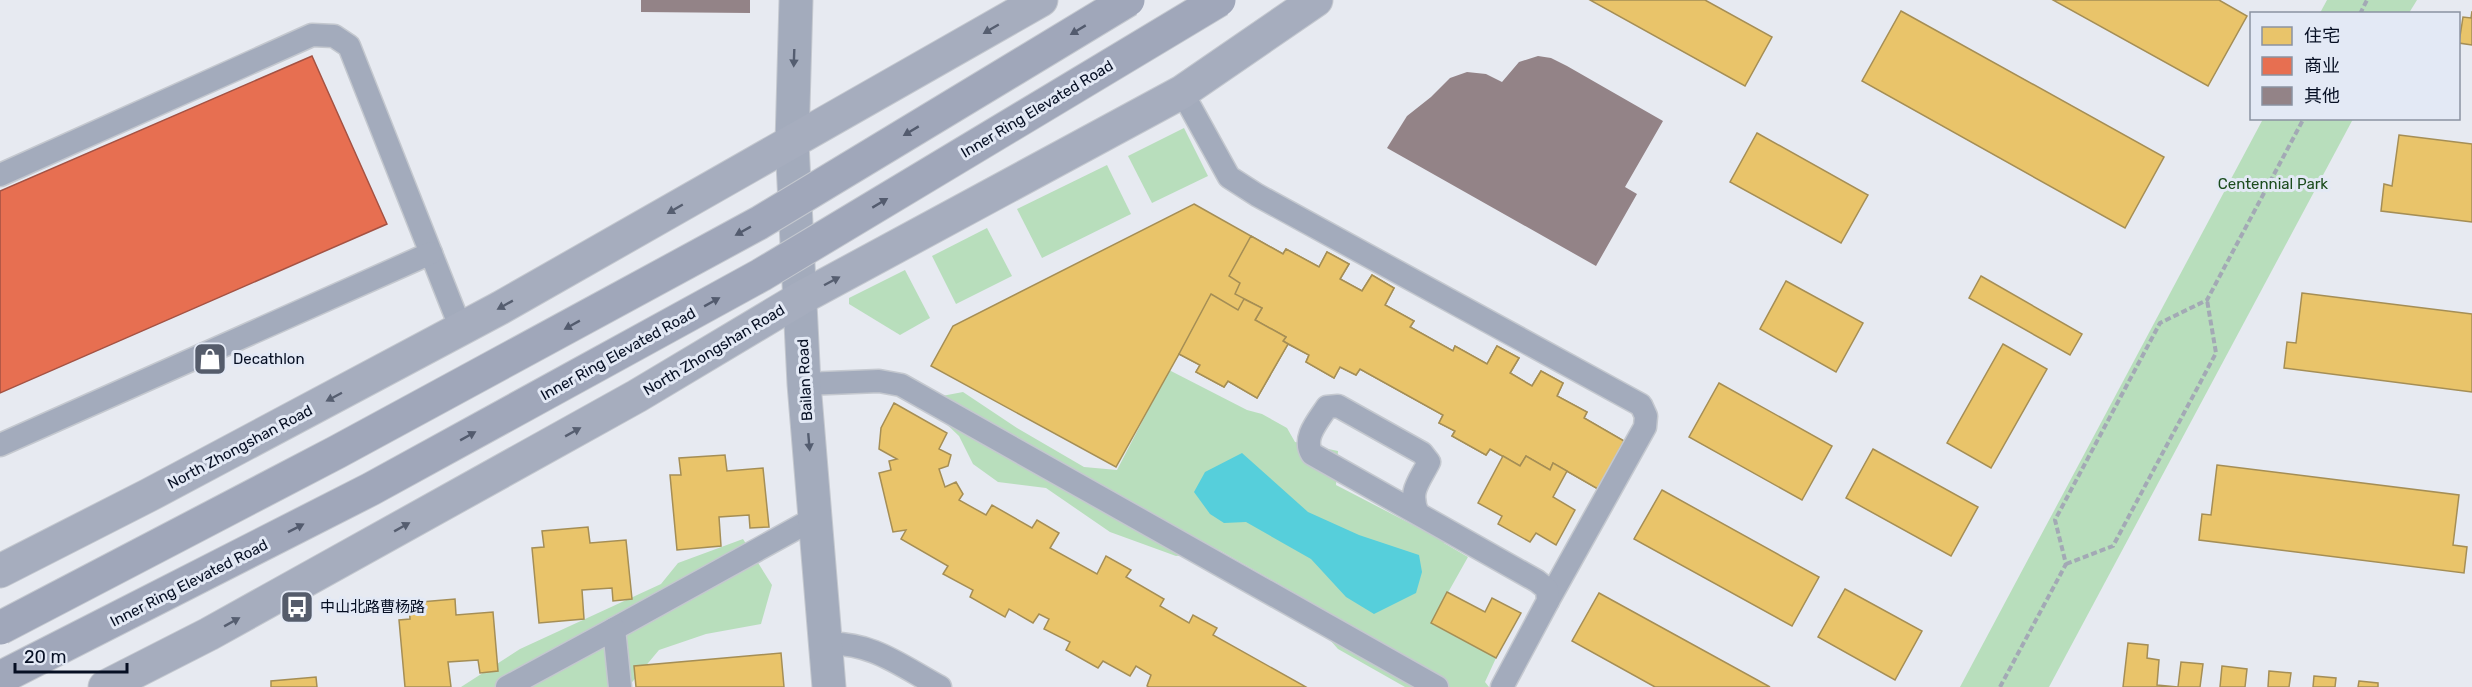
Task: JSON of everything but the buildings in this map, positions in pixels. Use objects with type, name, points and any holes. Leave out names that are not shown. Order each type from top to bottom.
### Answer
[{"type":"highway","points":[[0,628],[337,452],[759,223],[1128,0]]},
{"type":"highway","name":"Inner Ring Elevated Road","points":[[0,678],[371,489],[751,281],[1219,0]]},
{"type":"main road","name":"North Zhongshan Road","points":[[0,571],[149,495],[461,329],[1041,0]]},
{"type":"main road","name":"North Zhongshan Road","points":[[105,687],[209,634],[616,408],[801,298],[1182,92],[1316,0]]},
{"type":"street","name":"Bailan Road","points":[[796,0],[792,143],[804,384],[829,687]]},
{"type":"lane","points":[[0,175],[312,36],[334,36],[349,46],[461,329]]},
{"type":"lane","points":[[1182,92],[1229,177],[1257,195],[1641,405],[1646,416],[1645,428],[1502,687]]},
{"type":"lane","points":[[0,446],[431,253]]},
{"type":"lane","points":[[804,384],[879,381],[901,385],[1437,687]]},
{"type":"lane","points":[[1418,514],[1413,501],[1414,490],[1429,462],[1422,453],[1338,406],[1327,407],[1308,437],[1307,447],[1312,454],[1418,514],[1537,581],[1547,589],[1548,601]]},
{"type":"lane","points":[[507,687],[815,518]]},
{"type":"lane","points":[[1537,581],[1549,583],[1561,578]]},
{"type":"lane","points":[[614,629],[620,687]]},
{"type":"lane","points":[[825,644],[845,643],[866,647],[940,687]]},
{"type":"path","points":[[2066,564],[2055,520],[2160,323],[2207,300],[2303,120]]},
{"type":"path","points":[[2000,687],[2066,564],[2113,546],[2205,374],[2216,353],[2207,300]]},
{"type":"green space","points":[[2327,0],[2417,0],[2410,12],[2321,12]]},
{"type":"green space","name":"Centennial Park","points":[[2262,120],[2352,120],[2049,687],[1960,687]]},
{"type":"green space","points":[[1184,128],[1208,176],[1152,203],[1128,156]]},
{"type":"green space","points":[[1107,165],[1131,214],[1042,258],[1017,209]]},
{"type":"green space","points":[[987,228],[1012,276],[956,304],[932,256]]},
{"type":"green space","points":[[905,270],[930,318],[900,335],[849,304],[849,298]]},
{"type":"green space","points":[[1169,370],[1287,428],[1295,442],[1338,451],[1336,485],[1444,541],[1468,557],[1432,621],[1434,625],[1496,658],[1485,682],[1489,687],[1405,687],[1338,649],[1306,613],[1312,603],[1219,550],[1176,556],[1110,532],[1046,488],[998,482],[973,464],[959,436],[939,417],[942,396],[963,392],[1017,428],[1084,467],[1117,470]]},
{"type":"green space","points":[[743,539],[772,585],[761,624],[706,634],[659,650],[628,687],[461,687],[520,649],[661,584],[678,563]]},
{"type":"water","points":[[1242,453],[1308,512],[1359,535],[1419,555],[1422,572],[1416,593],[1374,614],[1346,597],[1311,559],[1246,522],[1224,523],[1210,514],[1194,492],[1205,472]]},
{"type":"place","name":"Decathlon","points":[[210,359]]},
{"type":"place","name":"中山北路曹杨路","points":[[297,607]]}]
